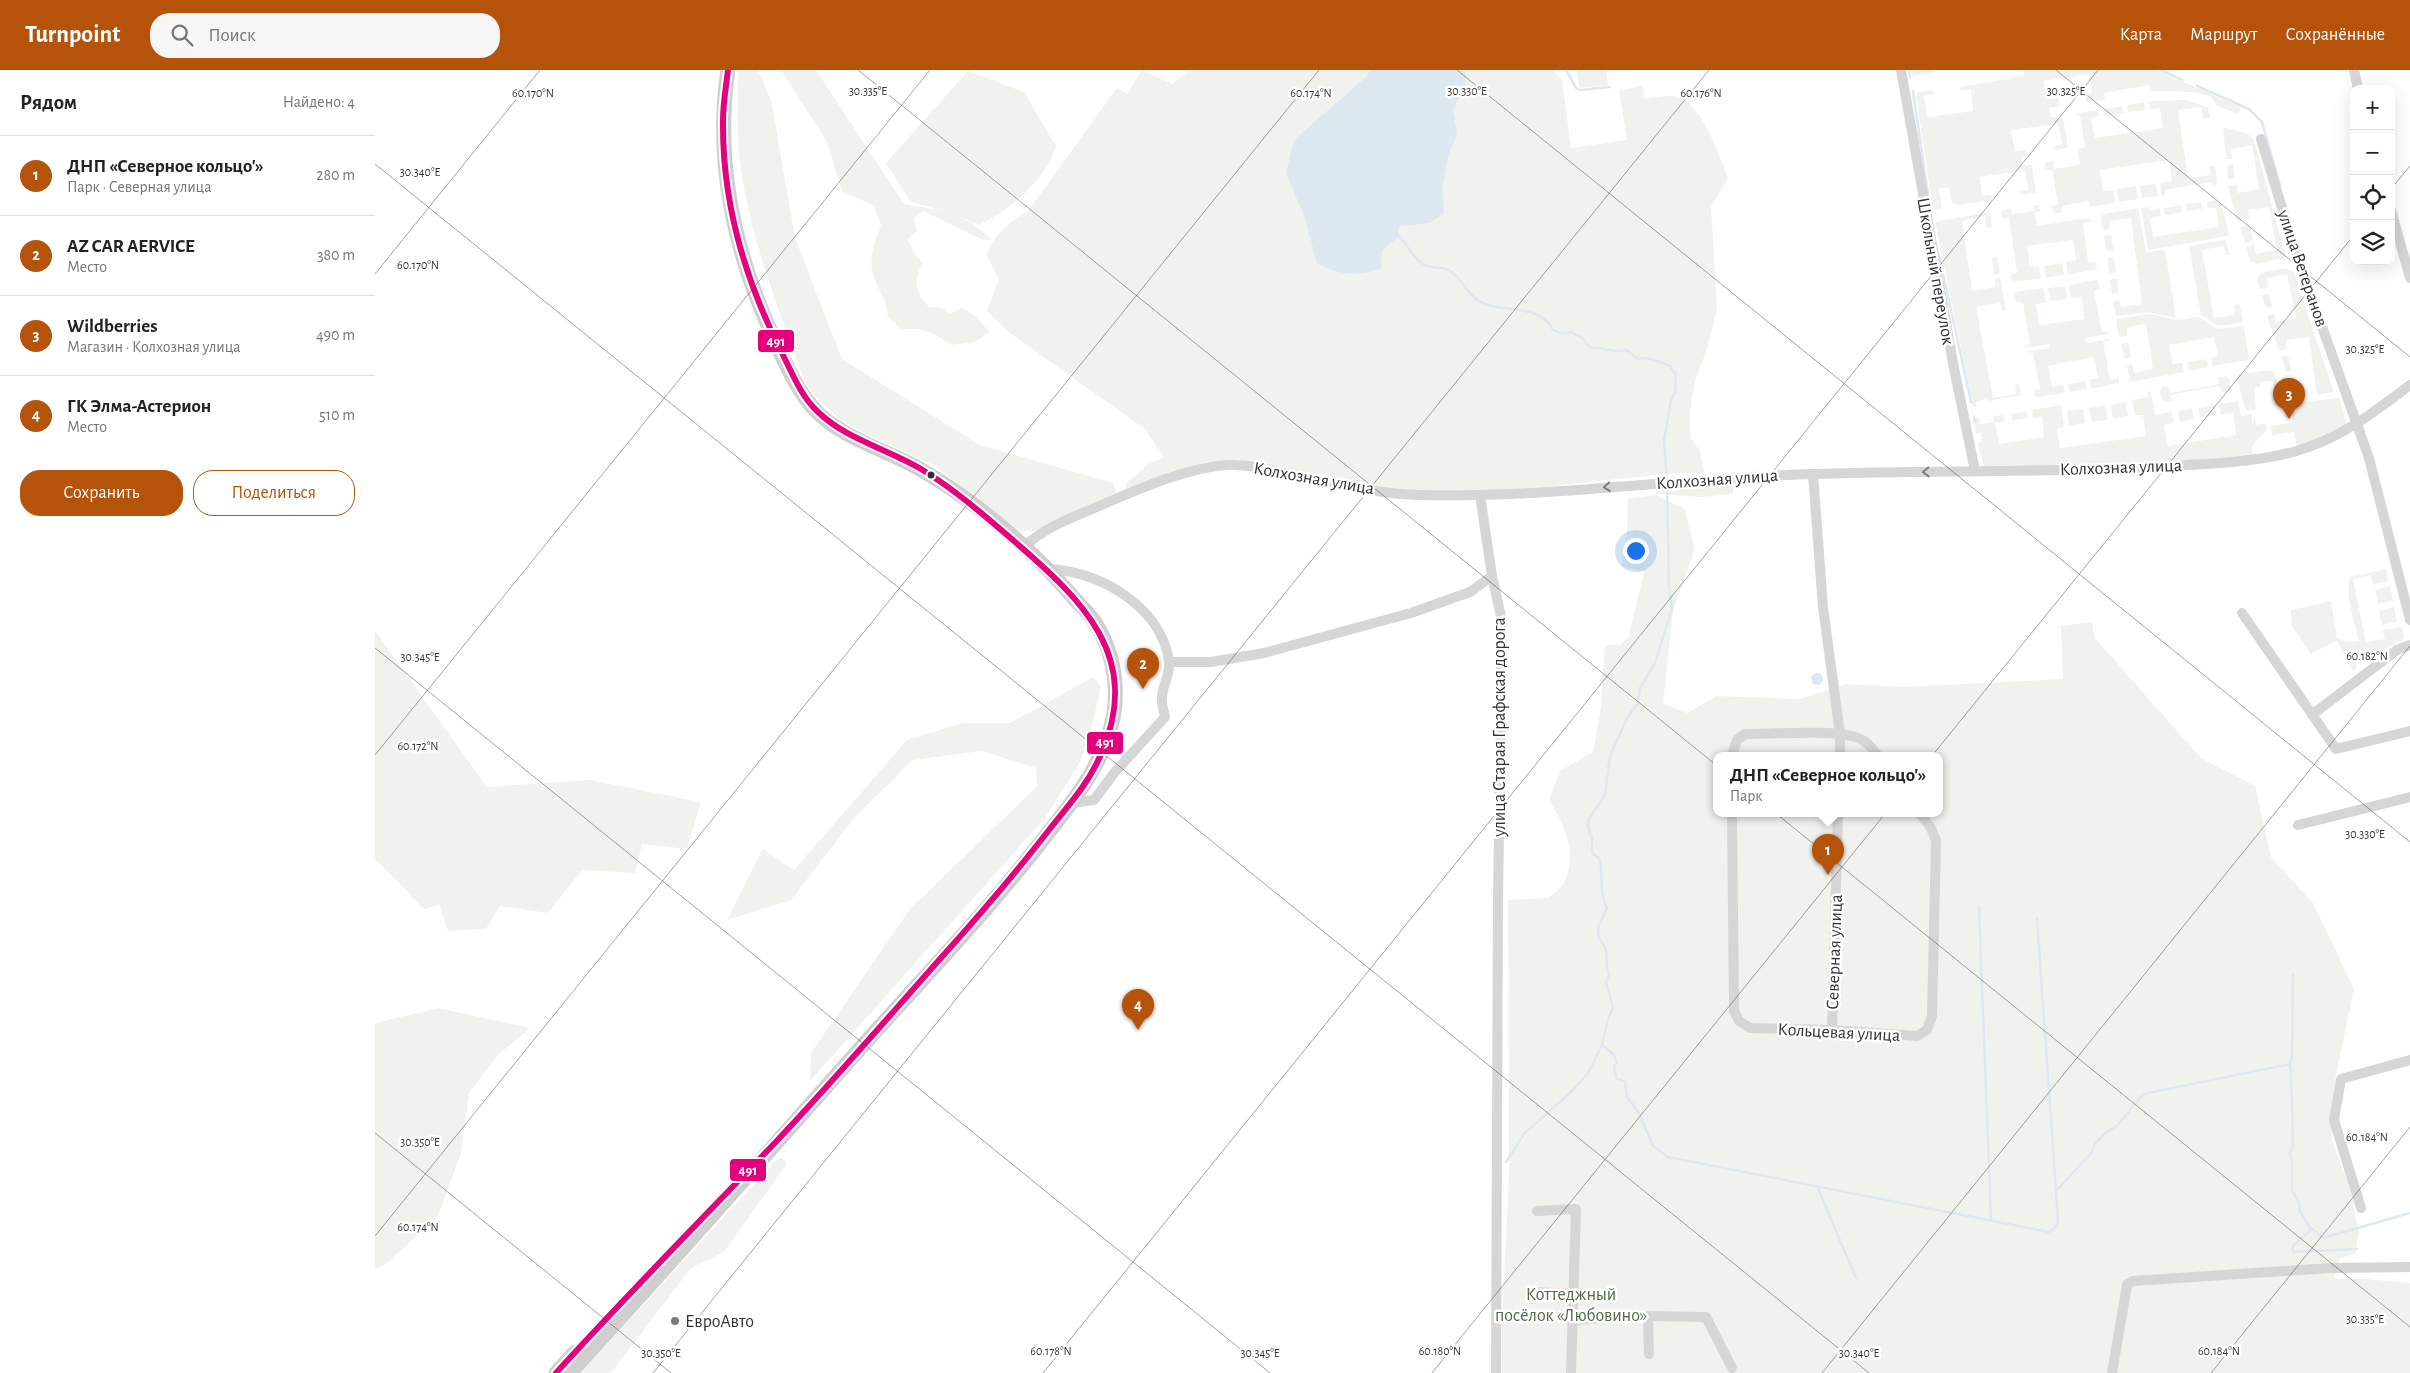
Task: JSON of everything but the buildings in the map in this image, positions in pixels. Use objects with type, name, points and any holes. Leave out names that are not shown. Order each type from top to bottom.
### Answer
[{"type":"main road","points":[[559,1372],[641,1280],[773,1145],[1000,893],[1073,803],[1100,758],[1110,732],[1115,709],[1115,680],[1108,651],[1095,622],[1047,569],[1024,547],[975,507],[921,469],[835,427],[803,395],[784,361],[756,298],[735,232],[724,160],[723,117],[728,70]]},
{"type":"street","name":"Школьный переулок","points":[[1901,70],[1950,349],[1975,471]]},
{"type":"street","points":[[2353,70],[2358,85]]},
{"type":"street","name":"улица Ветеранов","points":[[2261,139],[2297,257],[2369,458],[2410,620]]},
{"type":"street","points":[[2394,220],[2410,278]]},
{"type":"street","name":"Колхозная улица","points":[[1024,547],[1054,525],[1129,494],[1205,468],[1245,465],[1369,489],[1415,495],[1480,495],[1677,481],[1813,474],[2125,468],[2251,460],[2291,453],[2325,442],[2357,425],[2410,385]]},
{"type":"street","points":[[1813,474],[1823,607],[1840,734],[1839,752]]},
{"type":"street","name":"улица Старая Графская дорога","points":[[1480,495],[1492,576],[1502,620],[1495,1373]]},
{"type":"street","points":[[1047,569],[1078,572],[1119,592],[1145,612],[1161,634],[1169,662],[1162,698],[1165,717],[1114,773],[1095,800],[1073,803]]},
{"type":"street","points":[[1169,662],[1211,662],[1273,650],[1411,613],[1470,592],[1492,576]]},
{"type":"street","points":[[2242,613],[2336,749],[2410,731]]},
{"type":"street","points":[[2313,714],[2397,650],[2410,645]]},
{"type":"street","points":[[1733,752],[1737,740],[1745,734],[1840,734],[1859,738],[1871,746],[1875,752]]},
{"type":"street","points":[[2298,825],[2410,797]]},
{"type":"street","name":"Кольцевая улица","points":[[1732,817],[1734,1011],[1739,1021],[1750,1028],[1832,1030],[1917,1036],[1927,1030],[1932,1016],[1935,841],[1931,828],[1922,817]]},
{"type":"street","name":"Северная улица","points":[[1832,1030],[1838,817]]},
{"type":"street","points":[[2361,1208],[2333,1120],[2341,1079],[2410,1060]]},
{"type":"street","points":[[1537,1211],[1576,1210],[1571,1373]]},
{"type":"street","points":[[2112,1373],[2127,1284],[2133,1281],[2330,1268],[2410,1267]]},
{"type":"street","points":[[1534,1292],[1574,1294]]},
{"type":"street","points":[[1573,1320],[1648,1316],[1706,1317],[1732,1368]]},
{"type":"street","points":[[1648,1316],[1649,1354]]},
{"type":"green space","points":[[738,70],[756,70],[762,77],[772,104],[795,238],[842,359],[980,445],[1113,483],[1117,495],[1035,531],[1020,531],[935,466],[842,422],[815,396],[805,382],[785,328],[751,219],[739,151]]},
{"type":"green space","points":[[781,70],[816,70],[904,204],[944,211],[911,202],[886,163],[968,71],[1024,92],[1056,146],[1044,171],[1025,193],[1003,211],[979,225],[948,212],[972,223],[992,240],[983,240],[923,211],[914,218],[917,231],[907,239],[916,256],[923,263],[917,275],[917,286],[921,297],[929,307],[942,308],[950,314],[963,307],[990,332],[975,342],[951,345],[934,334],[919,329],[901,329],[888,317],[885,301],[877,286],[872,266],[874,245],[881,225],[874,206],[842,191],[827,142]]},
{"type":"green space","points":[[1142,70],[1172,84],[1192,70],[1370,70],[1366,77],[1456,134],[1453,109],[1464,86],[1464,70],[1553,70],[1562,80],[1571,148],[1627,140],[1619,91],[1643,85],[1644,99],[1675,96],[1684,100],[1701,118],[1728,178],[1711,207],[1717,309],[1706,352],[1695,381],[1690,411],[1690,437],[1700,451],[1704,472],[1666,474],[1515,490],[1417,491],[1367,485],[1239,460],[1203,462],[1128,490],[1125,485],[1148,464],[1164,457],[1145,429],[1011,334],[987,311],[999,279],[986,255],[994,240],[1003,229],[1028,211],[1117,88],[1127,94]]},
{"type":"green space","points":[[1577,70],[1606,70],[1608,85],[1579,88]]},
{"type":"green space","points":[[1911,70],[1933,70],[1931,74],[1912,76]]},
{"type":"green space","points":[[2024,70],[2156,70],[2241,107],[2238,114],[2217,106],[2211,97],[2196,92],[2151,91],[2150,85],[2104,93],[2105,100],[2086,102],[2085,94],[2092,93],[2089,74],[2044,81],[2047,99],[2058,98],[2060,106],[2049,108],[2051,117],[2063,118],[2068,147],[2055,151],[2054,146],[2062,144],[2058,124],[2011,130],[2015,151],[2025,150],[2027,156],[2021,157],[2022,165],[2032,165],[2036,193],[2021,195],[2020,191],[2028,190],[2025,170],[1980,177],[1982,196],[1991,195],[1992,200],[1956,205],[1952,203],[1949,187],[1939,189],[1942,209],[1933,210],[1916,95],[1919,92],[1932,90],[1933,94],[1924,96],[1927,117],[1973,111],[1971,89],[1961,91],[1960,87],[2024,76]]},
{"type":"green space","points":[[2185,100],[2208,107],[2210,118],[2203,119],[2201,107],[2178,110],[2188,178],[2210,175],[2210,166],[2215,166],[2217,183],[2214,187],[2212,182],[2165,190],[2165,195],[2162,196],[2160,183],[2172,181],[2169,160],[2100,170],[2103,191],[2113,190],[2115,203],[2090,207],[2089,201],[2062,206],[2062,213],[2053,213],[2052,206],[2058,204],[2052,170],[2044,171],[2046,162],[2053,161],[2054,169],[2080,165],[2078,149],[2085,147],[2080,115],[2073,114],[2098,110],[2099,116],[2091,118],[2095,138],[2163,128],[2160,108],[2150,109],[2148,101]]},
{"type":"green space","points":[[2144,102],[2145,110],[2128,112],[2127,105]]},
{"type":"green space","points":[[2122,106],[2123,113],[2105,115],[2104,109]]},
{"type":"green space","points":[[2223,127],[2248,134],[2254,140],[2285,254],[2284,258],[2256,264],[2250,261],[2246,247],[2254,244],[2256,254],[2277,250],[2269,207],[2248,210],[2250,219],[2238,222],[2228,186],[2237,184],[2238,193],[2259,189],[2252,145],[2231,149],[2232,159],[2226,159]]},
{"type":"green space","points":[[2233,164],[2235,178],[2228,180],[2227,165]]},
{"type":"green space","points":[[2156,184],[2158,196],[2142,198],[2140,186]]},
{"type":"green space","points":[[2136,186],[2138,199],[2119,202],[2117,189]]},
{"type":"green space","points":[[2217,200],[2221,203],[2229,234],[2227,236],[2148,250],[2141,208],[2149,207],[2149,211],[2160,209],[2161,216],[2150,218],[2153,237],[2219,227],[2216,208],[2208,208],[2206,202]]},
{"type":"green space","points":[[2201,202],[2202,209],[2187,211],[2186,204]]},
{"type":"green space","points":[[2034,205],[2039,205],[2040,211],[2035,212],[2037,226],[2086,218],[2092,221],[2083,223],[2088,262],[2096,262],[2097,269],[2068,275],[2066,262],[2076,260],[2073,240],[2027,246],[2030,267],[2039,266],[2041,279],[2012,281],[2010,275],[2017,273],[2009,217],[2002,218],[2001,211],[2011,209],[2012,214],[2034,211]]},
{"type":"green space","points":[[2181,205],[2182,212],[2165,215],[2164,208]]},
{"type":"green space","points":[[2138,208],[2146,252],[2165,250],[2176,318],[2148,312],[2116,316],[2113,301],[2119,300],[2121,307],[2142,304],[2131,218],[2109,221],[2110,229],[2103,230],[2101,217],[2104,214]]},
{"type":"green space","points":[[1990,212],[1992,227],[1987,228],[1985,216],[1962,221],[1972,291],[1995,287],[1995,279],[2000,278],[2006,310],[2002,311],[2000,303],[1976,307],[1993,398],[2016,394],[2015,385],[2019,384],[2021,395],[1989,401],[1986,399],[1976,402],[1977,406],[1973,407],[1935,222]]},
{"type":"green space","points":[[2250,225],[2253,240],[2245,243],[2240,227]]},
{"type":"green space","points":[[2111,235],[2114,250],[2106,251],[2104,236]]},
{"type":"green space","points":[[2225,240],[2230,255],[2226,255],[2224,246],[2202,250],[2214,318],[2235,315],[2234,305],[2240,304],[2243,322],[2219,326],[2201,315],[2189,246]]},
{"type":"green space","points":[[1997,256],[2000,274],[1994,275],[1992,257]]},
{"type":"green space","points":[[2114,257],[2116,272],[2109,273],[2107,258]]},
{"type":"green space","points":[[2062,263],[2064,275],[2046,278],[2044,266]]},
{"type":"green space","points":[[2285,268],[2294,273],[2334,392],[2317,395],[2309,337],[2286,340],[2287,349],[2279,351],[2267,316],[2274,314],[2276,322],[2296,318],[2287,274],[2267,278],[2268,288],[2260,289],[2257,279],[2261,273]]},
{"type":"green space","points":[[2117,278],[2119,293],[2112,294],[2110,280]]},
{"type":"green space","points":[[2097,280],[2100,289],[2094,291],[2102,332],[2108,332],[2108,334],[2085,338],[2086,343],[2109,339],[2109,341],[2103,342],[2110,380],[2119,378],[2119,383],[2091,389],[2089,380],[2098,378],[2094,357],[2048,366],[2052,387],[2063,385],[2065,393],[2035,397],[2034,390],[2040,389],[2033,353],[2025,352],[2050,348],[2049,344],[2024,348],[2024,346],[2030,344],[2023,302],[2015,302],[2014,295],[2016,292],[2043,288],[2046,303],[2036,304],[2039,325],[2084,319],[2082,297],[2071,298],[2069,285]]},
{"type":"green space","points":[[2065,286],[2067,299],[2050,301],[2048,288]]},
{"type":"green space","points":[[2269,294],[2272,307],[2266,308],[2261,295]]},
{"type":"green space","points":[[2149,314],[2178,320],[2199,317],[2218,329],[2244,326],[2249,360],[2213,366],[2211,358],[2218,356],[2214,337],[2169,345],[2173,364],[2182,363],[2184,372],[2130,382],[2127,365],[2132,364],[2134,373],[2153,369],[2146,324],[2127,327],[2127,336],[2119,337],[2116,319]]},
{"type":"green space","points":[[2128,342],[2131,358],[2125,359],[2121,344]]},
{"type":"green space","points":[[2288,355],[2291,371],[2286,372],[2281,356]]},
{"type":"green space","points":[[2207,359],[2208,367],[2189,371],[2187,362]]},
{"type":"green space","points":[[2272,370],[2275,374],[2283,404],[2277,405],[2273,381],[2260,382],[2260,387],[2254,388],[2256,409],[2249,411],[2245,408],[2237,378],[2239,374]]},
{"type":"green space","points":[[2226,376],[2229,379],[2231,389],[2228,392],[2221,392],[2219,386],[2171,395],[2171,401],[2165,402],[2162,400],[2160,391],[2162,387],[2168,386],[2170,393],[2219,384],[2218,377]]},
{"type":"green space","points":[[2085,381],[2087,389],[2069,392],[2068,384]]},
{"type":"green space","points":[[2147,391],[2151,392],[2155,415],[2172,412],[2174,423],[2164,425],[2168,446],[2236,435],[2233,413],[2221,415],[2219,404],[2238,401],[2241,416],[2252,414],[2252,427],[2254,418],[2257,425],[2265,423],[2267,430],[2252,446],[2252,456],[2127,464],[1984,467],[1978,443],[1982,442],[1981,433],[1976,433],[1973,419],[1979,418],[1980,424],[1994,422],[1993,416],[2004,415],[2005,422],[1995,423],[1999,444],[2044,437],[2042,417],[2033,418],[2032,410],[2061,405],[2064,427],[2057,429],[2060,448],[2146,436],[2143,415],[2135,415],[2132,400],[2148,397]]},
{"type":"green space","points":[[2339,398],[2347,425],[2324,438],[2297,447],[2294,432],[2272,435],[2271,426],[2293,422],[2291,404]]},
{"type":"green space","points":[[2126,402],[2128,416],[2113,419],[2111,405]]},
{"type":"green space","points":[[2105,405],[2108,420],[2092,422],[2089,408]]},
{"type":"green space","points":[[2215,405],[2216,415],[2200,418],[2198,408]]},
{"type":"green space","points":[[2083,409],[2085,423],[2069,426],[2067,411]]},
{"type":"green space","points":[[2192,409],[2194,419],[2180,422],[2178,411]]},
{"type":"green space","points":[[2027,411],[2028,418],[2012,421],[2011,414]]},
{"type":"green space","points":[[1733,483],[1733,494],[1701,497],[1657,494],[1656,487]]},
{"type":"green space","name":"Коттеджный посёлок «Любовино»","points":[[1654,495],[1684,508],[1695,549],[1673,611],[1663,703],[1687,713],[1716,696],[1800,699],[1845,684],[1904,687],[2063,679],[2061,626],[2092,622],[2094,637],[2201,758],[2255,786],[2271,857],[2313,903],[2354,989],[2335,1080],[2332,1140],[2351,1192],[2359,1233],[2355,1254],[2340,1258],[2334,1279],[2366,1279],[2410,1283],[2410,1373],[1502,1373],[1502,1322],[1509,1174],[1508,900],[1549,898],[1564,883],[1569,870],[1570,849],[1560,819],[1549,800],[1560,771],[1593,752],[1601,707],[1605,645],[1620,645],[1629,636],[1644,572],[1622,567],[1627,532],[1628,499]]},
{"type":"green space","points":[[2386,569],[2388,581],[2373,584],[2371,575],[2353,579],[2366,642],[2385,639],[2383,630],[2402,627],[2404,638],[2372,657],[2369,648],[2353,653],[2357,668],[2353,671],[2337,641],[2311,654],[2292,626],[2291,610],[2331,601],[2337,638],[2346,642],[2359,641],[2349,602],[2350,577]]},
{"type":"green space","points":[[2390,586],[2393,601],[2378,604],[2375,590]]},
{"type":"green space","points":[[2394,607],[2397,622],[2382,625],[2379,611]]},
{"type":"green space","points":[[375,631],[487,787],[590,780],[701,802],[687,849],[642,844],[635,873],[582,870],[548,913],[500,906],[486,929],[448,931],[439,905],[424,909],[375,859]]},
{"type":"green space","points":[[1093,677],[1101,686],[1092,726],[1081,760],[1045,818],[810,1081],[811,1053],[910,909],[1037,786],[1036,768],[982,751],[913,760],[855,817],[791,900],[727,920],[763,849],[794,870],[907,740],[963,723],[1010,723]]},
{"type":"green space","points":[[438,1008],[530,1028],[499,1054],[469,1093],[461,1153],[438,1216],[386,1264],[375,1269],[375,1023]]},
{"type":"green space","points":[[780,1158],[785,1160],[786,1165],[724,1252],[691,1268],[611,1373],[581,1373],[775,1161]]},
{"type":"shaded area","points":[[1370,70],[1464,70],[1466,76],[1465,87],[1453,109],[1457,134],[1448,156],[1442,190],[1444,213],[1430,223],[1399,226],[1397,238],[1382,250],[1381,269],[1348,274],[1317,263],[1305,218],[1286,173],[1294,140],[1366,77]]},
{"type":"shaded area","points":[[1817,673],[1823,679],[1817,685],[1811,679]]},
{"type":"waterway","points":[[1566,70],[1579,90],[1610,87]]},
{"type":"waterway","points":[[1909,70],[1910,77]]},
{"type":"waterway","points":[[2161,70],[2183,80]]},
{"type":"waterway","points":[[2197,86],[2249,109],[2262,122],[2280,185]]},
{"type":"waterway","points":[[1913,91],[1928,194]]},
{"type":"waterway","points":[[1398,235],[1419,261],[1429,266],[1449,270],[1474,297],[1485,304],[1532,313],[1548,322],[1553,330],[1562,333],[1571,332],[1583,338],[1586,344],[1592,348],[1616,351],[1626,350],[1638,359],[1646,358],[1670,366],[1676,375],[1675,391],[1671,401],[1664,441],[1667,481]]},
{"type":"waterway","points":[[1939,255],[1971,402]]},
{"type":"waterway","points":[[1974,417],[1975,422]]},
{"type":"waterway","points":[[1667,486],[1669,586],[1672,608],[1655,663],[1640,688],[1638,703],[1627,718],[1610,756],[1605,795],[1589,819],[1588,827],[1592,839],[1592,853],[1600,859],[1602,890],[1607,908],[1598,928],[1599,939],[1606,952],[1609,974],[1606,983],[1613,1008],[1608,1019],[1602,1045],[1613,1054],[1617,1062],[1614,1067],[1616,1078],[1625,1082],[1627,1097],[1639,1113],[1653,1146],[1668,1157],[2049,1232],[2055,1228],[2058,1221],[2037,919]]},
{"type":"waterway","points":[[1979,907],[1991,1220]]},
{"type":"waterway","points":[[2056,1191],[2092,1152],[2094,1145],[2104,1134],[2118,1125],[2143,1094],[2290,1064],[2292,1056],[2293,975]]},
{"type":"waterway","points":[[1506,1162],[1524,1134],[1572,1091],[1588,1073],[1602,1045]]},
{"type":"waterway","points":[[2290,1064],[2293,1146],[2290,1154],[2292,1190],[2299,1202],[2300,1212],[2310,1227],[2323,1238],[2410,1213]]},
{"type":"waterway","points":[[1817,1186],[1856,1278]]},
{"type":"waterway","points":[[2312,1229],[2293,1246],[2292,1250],[2294,1252],[2357,1249]]},
{"type":"transit line","name":"491","points":[[556,1373],[793,1124],[996,896],[1071,803],[1084,784],[1101,754],[1112,719],[1115,688],[1110,660],[1099,633],[1083,609],[1062,586],[1014,541],[957,494],[921,469],[841,429],[818,412],[802,392],[770,328],[747,271],[732,211],[724,151],[723,114],[728,70]]},
{"type":"place","name":"Wildberries","points":[[2289,419]]},
{"type":"place","name":"AZ CAR AERVICE","points":[[1143,689]]},
{"type":"place","name":"ДНП «Северное кольцо'»","points":[[1828,875]]},
{"type":"place","name":"ГК Элма-Астерион","points":[[1138,1030]]},
{"type":"place","name":"ЕвроАвто","points":[[675,1321]]}]
